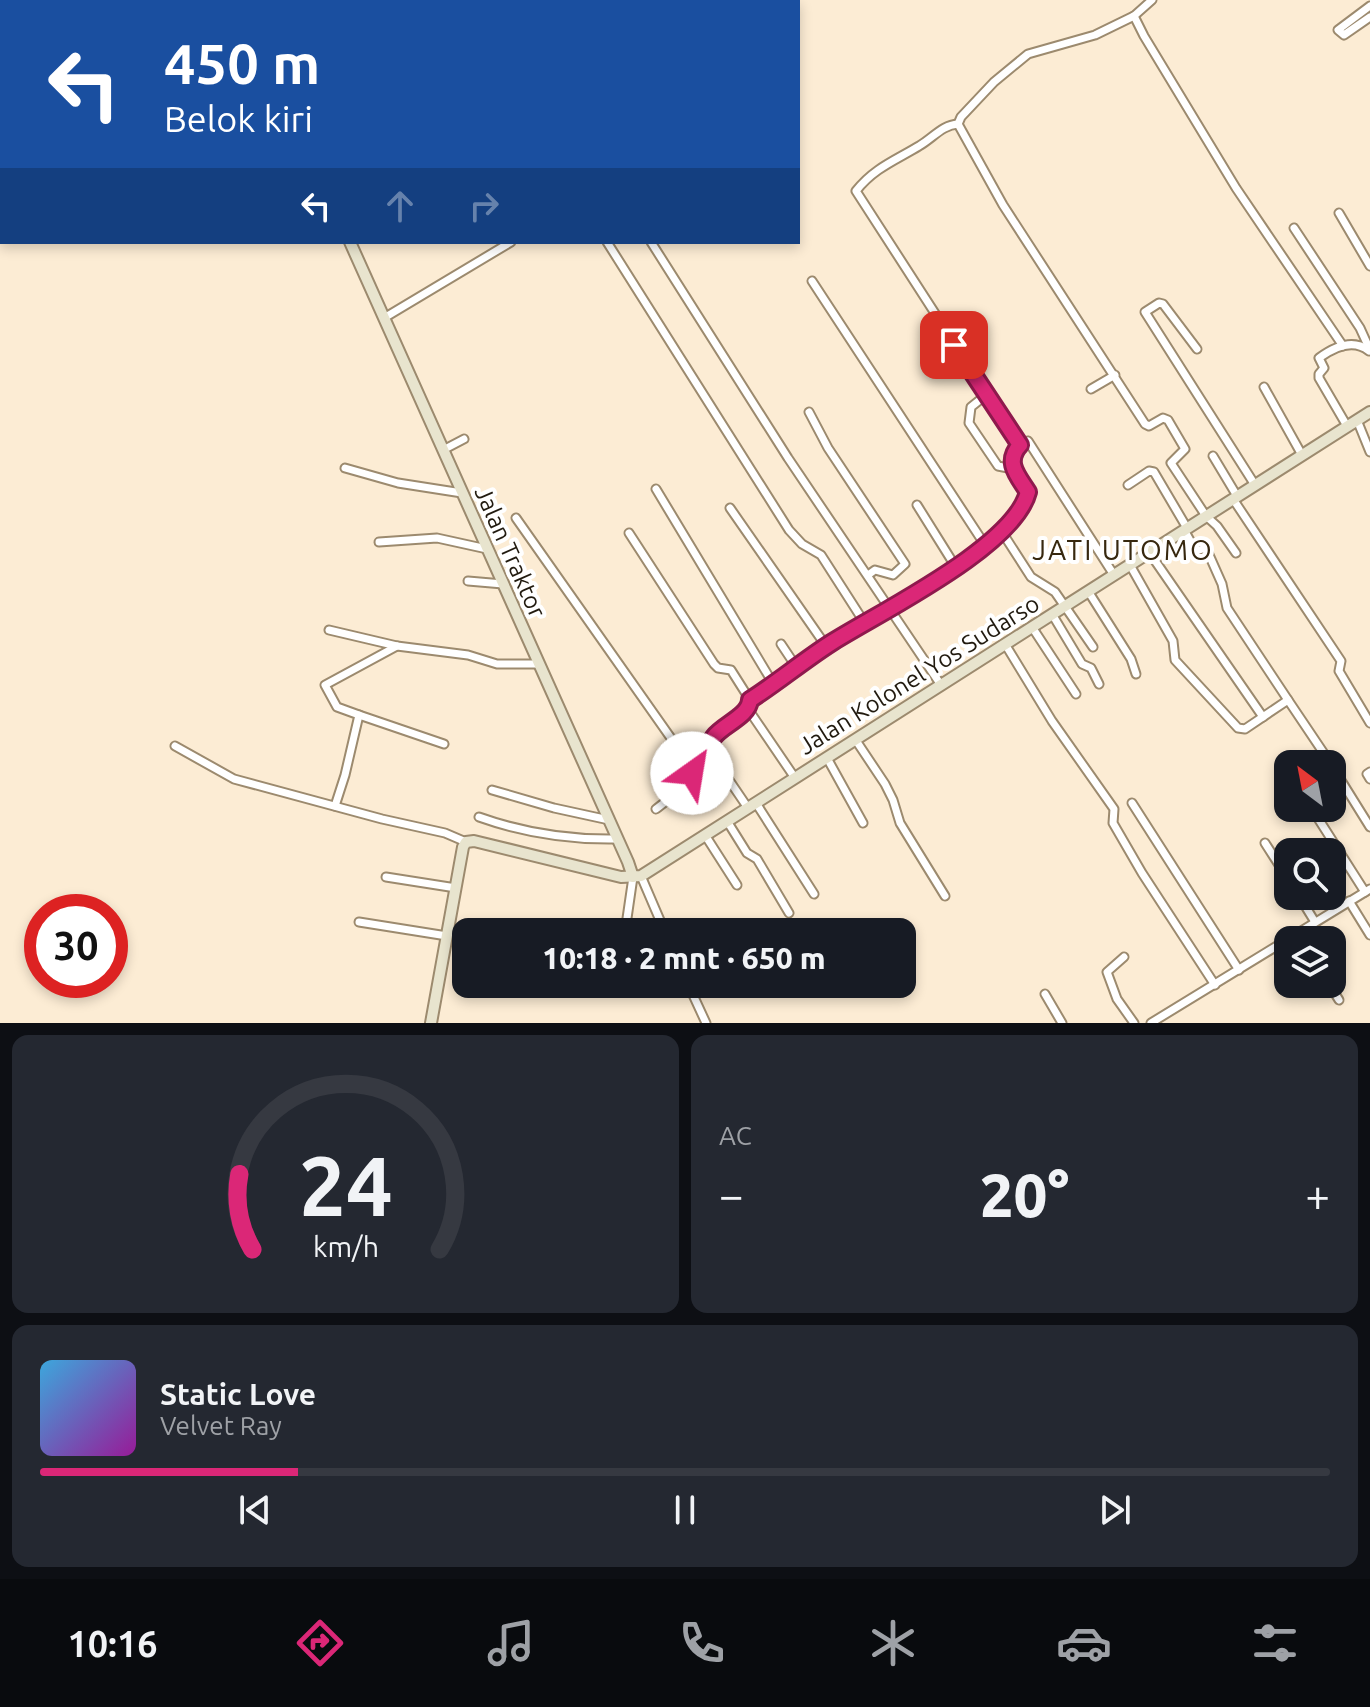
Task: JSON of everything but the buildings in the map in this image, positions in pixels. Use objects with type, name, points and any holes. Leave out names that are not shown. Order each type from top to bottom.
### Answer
[{"type":"street","points":[[958,124],[994,82],[1028,54],[1095,35],[1134,16],[1152,0]]},
{"type":"street","points":[[1369,19],[1344,35],[1338,30],[1370,6]]},
{"type":"street","points":[[1134,16],[1236,188],[1343,346]]},
{"type":"street","points":[[958,124],[1003,205],[1145,425],[1163,418],[1168,420],[1185,449],[1171,463],[1206,516],[1236,553]]},
{"type":"street","points":[[958,124],[946,126],[921,145],[878,168],[856,191],[1020,445]]},
{"type":"street","points":[[1339,213],[1370,266]]},
{"type":"street","points":[[1294,228],[1360,328],[1370,351]]},
{"type":"street","name":"Jalan Traktor","points":[[351,244],[609,820],[637,876]]},
{"type":"street","points":[[384,318],[508,244]]},
{"type":"street","points":[[608,244],[789,530],[802,544],[821,555],[864,622]]},
{"type":"street","points":[[652,244],[771,433],[941,685]]},
{"type":"street","points":[[812,281],[985,545]]},
{"type":"street","points":[[1197,349],[1163,304],[1159,303],[1145,312],[1255,485]]},
{"type":"street","points":[[1347,426],[1319,376],[1324,368],[1320,357],[1354,344],[1370,351]]},
{"type":"street","points":[[1091,389],[1115,375]]},
{"type":"street","points":[[1264,387],[1302,455]]},
{"type":"street","points":[[986,395],[971,407],[969,423],[998,466],[1013,469]]},
{"type":"street","points":[[809,412],[828,448],[905,564],[893,575],[877,570],[868,575]]},
{"type":"street","name":"Jalan Kolonel Yos Sudarso","points":[[637,876],[1370,412]]},
{"type":"street","points":[[1357,420],[1370,452]]},
{"type":"street","points":[[443,450],[464,439]]},
{"type":"street","points":[[814,894],[752,805],[712,755],[709,749],[712,737],[749,704],[826,646],[957,569],[1002,532],[1023,507],[1028,495],[1013,469],[1012,455],[1020,445],[1029,442],[1114,575]]},
{"type":"street","points":[[1213,456],[1235,498],[1341,661],[1339,671],[1370,723]]},
{"type":"street","points":[[345,468],[398,483],[462,493]]},
{"type":"street","points":[[1128,485],[1149,471],[1154,472],[1196,551],[1206,548],[1222,584],[1227,608],[1321,750]]},
{"type":"street","points":[[656,489],[774,685]]},
{"type":"street","points":[[917,505],[957,569]]},
{"type":"street","points":[[730,508],[826,646]]},
{"type":"street","points":[[516,518],[692,768],[684,784],[656,809]]},
{"type":"street","points":[[1002,532],[1031,577],[1053,590],[1093,647]]},
{"type":"street","points":[[629,533],[714,664],[731,670],[795,778]]},
{"type":"street","points":[[379,542],[437,538],[487,549]]},
{"type":"street","points":[[1149,552],[1263,717]]},
{"type":"street","points":[[1130,565],[1173,641],[1175,660],[1241,731],[1288,700]]},
{"type":"street","points":[[468,581],[503,584]]},
{"type":"street","points":[[1088,591],[1126,651],[1136,674]]},
{"type":"street","points":[[1052,614],[1082,664],[1091,668],[1099,684]]},
{"type":"street","points":[[1032,627],[1076,694]]},
{"type":"street","points":[[329,630],[397,646],[468,655],[497,664],[539,664]]},
{"type":"street","points":[[781,644],[797,668]]},
{"type":"street","points":[[1005,644],[1052,721],[1114,809],[1113,823],[1215,985]]},
{"type":"street","points":[[397,646],[325,685],[337,707],[444,744]]},
{"type":"street","points":[[335,806],[359,715]]},
{"type":"street","points":[[855,739],[885,784],[900,823],[945,896]]},
{"type":"street","points":[[175,746],[234,779],[445,833],[466,842],[474,841],[621,877],[637,876]]},
{"type":"street","points":[[692,768],[712,755]]},
{"type":"street","points":[[827,758],[863,823]]},
{"type":"street","points":[[1370,772],[1367,774],[1370,779]]},
{"type":"street","points":[[1346,789],[1370,827]]},
{"type":"street","points":[[492,790],[609,820]]},
{"type":"street","points":[[1132,803],[1239,970]]},
{"type":"street","points":[[479,817],[534,833],[548,832],[589,840],[618,839]]},
{"type":"street","points":[[727,821],[747,853],[757,859],[789,913]]},
{"type":"street","points":[[1310,926],[1368,890],[1321,822]]},
{"type":"street","points":[[705,835],[737,885]]},
{"type":"street","points":[[431,1023],[466,842]]},
{"type":"street","points":[[1265,843],[1274,857]]},
{"type":"street","points":[[628,918],[637,876]]},
{"type":"street","points":[[637,876],[658,918]]},
{"type":"street","points":[[386,877],[456,888]]},
{"type":"street","points":[[1349,901],[1370,935]]},
{"type":"street","points":[[1308,910],[1315,922]]},
{"type":"street","points":[[359,922],[447,936]]},
{"type":"street","points":[[1151,1023],[1274,950]]},
{"type":"street","points":[[1124,957],[1107,970],[1107,975],[1117,999],[1134,1023]]},
{"type":"street","points":[[1045,994],[1062,1023]]},
{"type":"street","points":[[694,998],[706,1023]]},
{"type":"district","name":"JATI UTOMO","points":[[1123,550]]},
{"type":"route","points":[[692,773],[692,768],[712,755],[709,749],[712,737],[748,709],[750,700],[826,646],[957,569],[1002,532],[1023,507],[1028,492],[1012,463],[1012,455],[1020,445],[954,345]]}]
